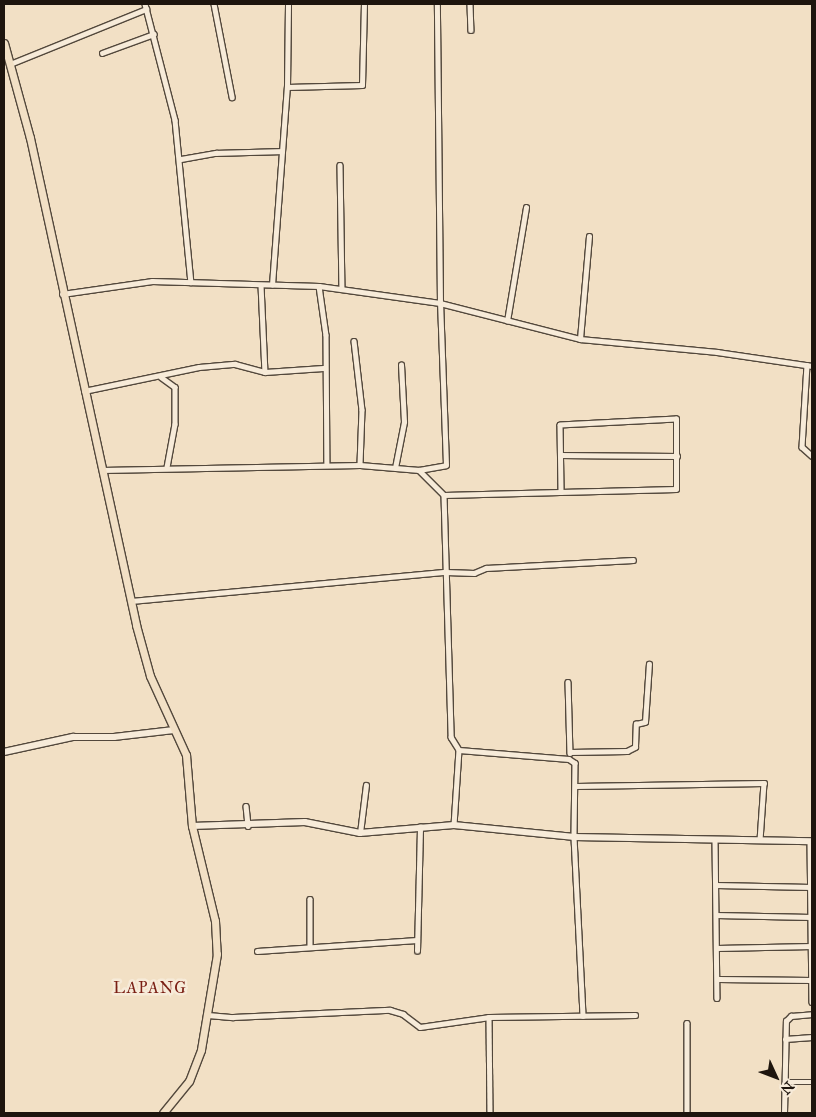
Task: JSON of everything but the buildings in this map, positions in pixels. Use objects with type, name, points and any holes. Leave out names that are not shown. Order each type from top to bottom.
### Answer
[{"type":"main road","points":[[4,43],[30,138],[62,294],[131,601],[150,676],[188,763],[192,826],[216,930],[217,954],[201,1050],[189,1081],[162,1113]]},
{"type":"street","points":[[214,4],[232,97]]},
{"type":"street","points":[[272,285],[287,87],[288,4]]},
{"type":"street","points":[[287,87],[362,86],[364,4]]},
{"type":"street","points":[[102,470],[327,464],[360,464],[419,470],[444,468],[446,465],[440,303],[437,4]]},
{"type":"street","points":[[470,4],[471,30]]},
{"type":"street","points":[[10,64],[145,6],[154,34],[175,120],[181,159],[191,282]]},
{"type":"street","points":[[102,53],[154,34]]},
{"type":"street","points":[[181,159],[216,153],[282,151]]},
{"type":"street","points":[[340,165],[342,288]]},
{"type":"street","points":[[507,321],[526,208]]},
{"type":"street","points":[[580,339],[589,236]]},
{"type":"street","points":[[62,294],[152,281],[342,288],[440,303],[580,339],[716,352],[810,365],[802,447],[812,456]]},
{"type":"street","points":[[261,285],[264,372]]},
{"type":"street","points":[[319,286],[326,335],[324,368],[327,464]]},
{"type":"street","points":[[354,341],[362,410],[360,464]]},
{"type":"street","points":[[84,391],[199,367],[235,364],[264,372],[324,368]]},
{"type":"street","points":[[395,468],[404,422],[401,365]]},
{"type":"street","points":[[160,376],[175,387],[175,424],[167,467]]},
{"type":"street","points":[[444,495],[561,492],[676,489],[676,418],[560,425],[561,492]]},
{"type":"street","points":[[560,455],[676,456]]},
{"type":"street","points":[[419,470],[444,495],[452,738],[454,746],[459,750],[569,759],[575,763],[574,837],[583,1016]]},
{"type":"street","points":[[131,601],[446,572],[474,573],[486,568],[634,560]]},
{"type":"street","points":[[570,752],[627,751],[635,747],[636,724],[645,722],[649,664]]},
{"type":"street","points":[[568,682],[569,759]]},
{"type":"street","points":[[4,752],[73,737],[114,737],[174,730]]},
{"type":"street","points":[[454,825],[459,750]]},
{"type":"street","points":[[576,786],[764,783],[760,840]]},
{"type":"street","points":[[360,833],[366,785]]},
{"type":"street","points":[[246,806],[248,826]]},
{"type":"street","points":[[192,826],[248,826],[305,822],[360,833],[454,825],[574,837],[811,841],[812,1002]]},
{"type":"street","points":[[417,951],[420,827]]},
{"type":"street","points":[[716,840],[717,998]]},
{"type":"street","points":[[716,885],[811,887]]},
{"type":"street","points":[[310,899],[310,947]]},
{"type":"street","points":[[716,915],[811,917]]},
{"type":"street","points":[[257,952],[418,940]]},
{"type":"street","points":[[717,948],[811,947]]},
{"type":"street","points":[[718,979],[811,980]]},
{"type":"street","points":[[208,1015],[233,1017],[390,1010],[403,1014],[420,1027],[489,1017],[635,1015]]},
{"type":"street","points":[[784,1113],[787,1018],[812,1014]]},
{"type":"street","points":[[489,1017],[490,1113]]},
{"type":"street","points":[[687,1023],[687,1113]]},
{"type":"street","points":[[785,1038],[812,1037]]},
{"type":"street","points":[[785,1082],[812,1082]]},
{"type":"district","name":"LAPANG","points":[[150,988]]}]
